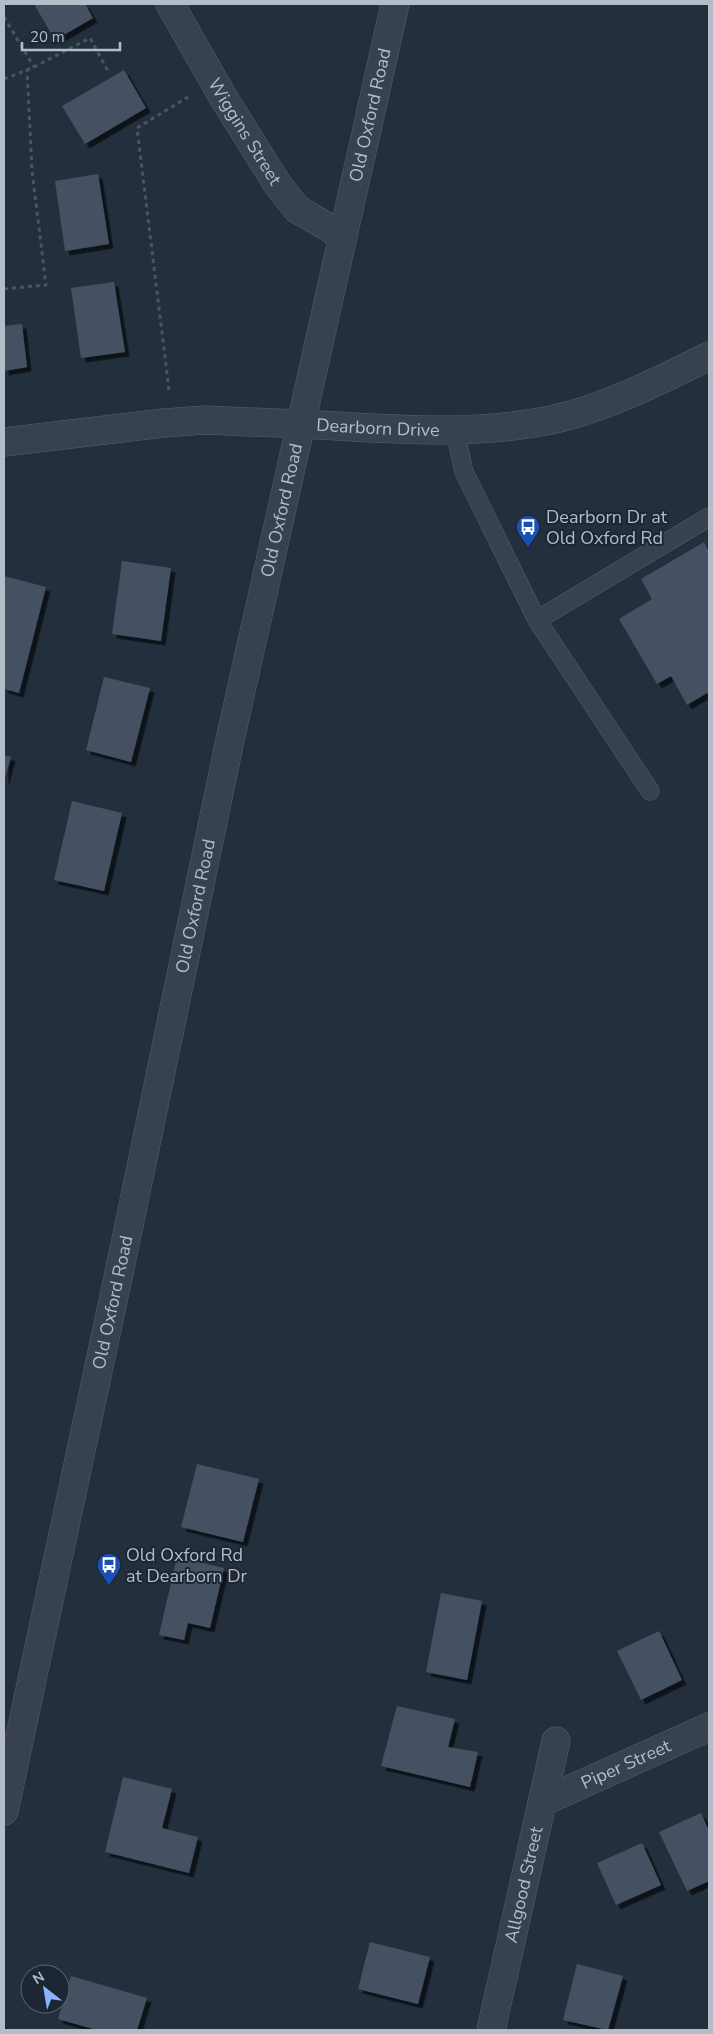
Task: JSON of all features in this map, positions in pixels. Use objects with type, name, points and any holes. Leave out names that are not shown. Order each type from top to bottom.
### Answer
[{"type":"street","name":"Wiggins Street","points":[[170,4],[223,97],[278,185],[297,209],[343,236]]},
{"type":"street","name":"Old Oxford Road","points":[[4,1811],[121,1264],[230,740],[395,4]]},
{"type":"street","name":"Dearborn Drive","points":[[4,442],[204,420],[424,431],[455,431],[511,426],[552,419],[617,399],[709,356]]},
{"type":"street","name":"Piper Street","points":[[542,1802],[709,1726]]},
{"type":"street","name":"Allgood Street","points":[[491,2030],[556,1740]]},
{"type":"lane","points":[[455,431],[464,472],[537,620],[650,791]]},
{"type":"lane","points":[[537,620],[709,517]]},
{"type":"path","points":[[4,17],[34,67]]},
{"type":"path","points":[[4,79],[34,67],[90,38],[108,71]]},
{"type":"path","points":[[4,289],[46,285],[32,171],[27,70]]},
{"type":"path","points":[[169,390],[137,128],[189,97]]},
{"type":"building","points":[[34,4],[85,4],[93,18],[55,40]]},
{"type":"building","points":[[124,70],[146,108],[85,144],[62,106]]},
{"type":"building","points":[[98,174],[109,244],[65,251],[55,181]]},
{"type":"building","points":[[114,282],[125,352],[81,358],[71,288]]},
{"type":"building","points":[[22,324],[27,367],[4,371],[4,326]]},
{"type":"building","points":[[704,542],[709,552],[709,696],[707,693],[687,705],[671,676],[657,684],[619,619],[652,599],[641,579]]},
{"type":"building","points":[[122,561],[171,568],[161,641],[112,634]]},
{"type":"building","points":[[4,576],[46,587],[19,693],[4,689]]},
{"type":"building","points":[[104,677],[150,688],[131,762],[86,750]]},
{"type":"building","points":[[4,755],[11,757],[4,782]]},
{"type":"building","points":[[72,801],[122,813],[104,891],[54,880]]},
{"type":"building","points":[[197,1464],[259,1479],[243,1542],[181,1527]]},
{"type":"building","points":[[177,1557],[224,1568],[210,1628],[188,1623],[184,1640],[159,1635]]},
{"type":"building","points":[[441,1593],[482,1601],[467,1680],[426,1672]]},
{"type":"building","points":[[659,1631],[682,1680],[641,1700],[617,1651]]},
{"type":"building","points":[[397,1706],[455,1719],[448,1747],[478,1752],[470,1787],[381,1766]]},
{"type":"building","points":[[123,1777],[172,1789],[162,1828],[198,1837],[189,1873],[105,1852]]},
{"type":"building","points":[[701,1813],[709,1831],[709,1881],[687,1891],[659,1832]]},
{"type":"building","points":[[642,1843],[661,1885],[616,1905],[597,1863]]},
{"type":"building","points":[[370,1942],[430,1957],[418,2004],[358,1989]]},
{"type":"building","points":[[577,1964],[623,1976],[608,2030],[563,2020]]},
{"type":"building","points":[[71,1976],[147,1998],[137,2030],[97,2030],[58,2019],[60,2014],[70,2014]]},
{"type":"place","name":"Dearborn Dr at Old Oxford Rd","points":[[528,548]]},
{"type":"place","name":"Old Oxford Rd at Dearborn Dr","points":[[109,1586]]}]
